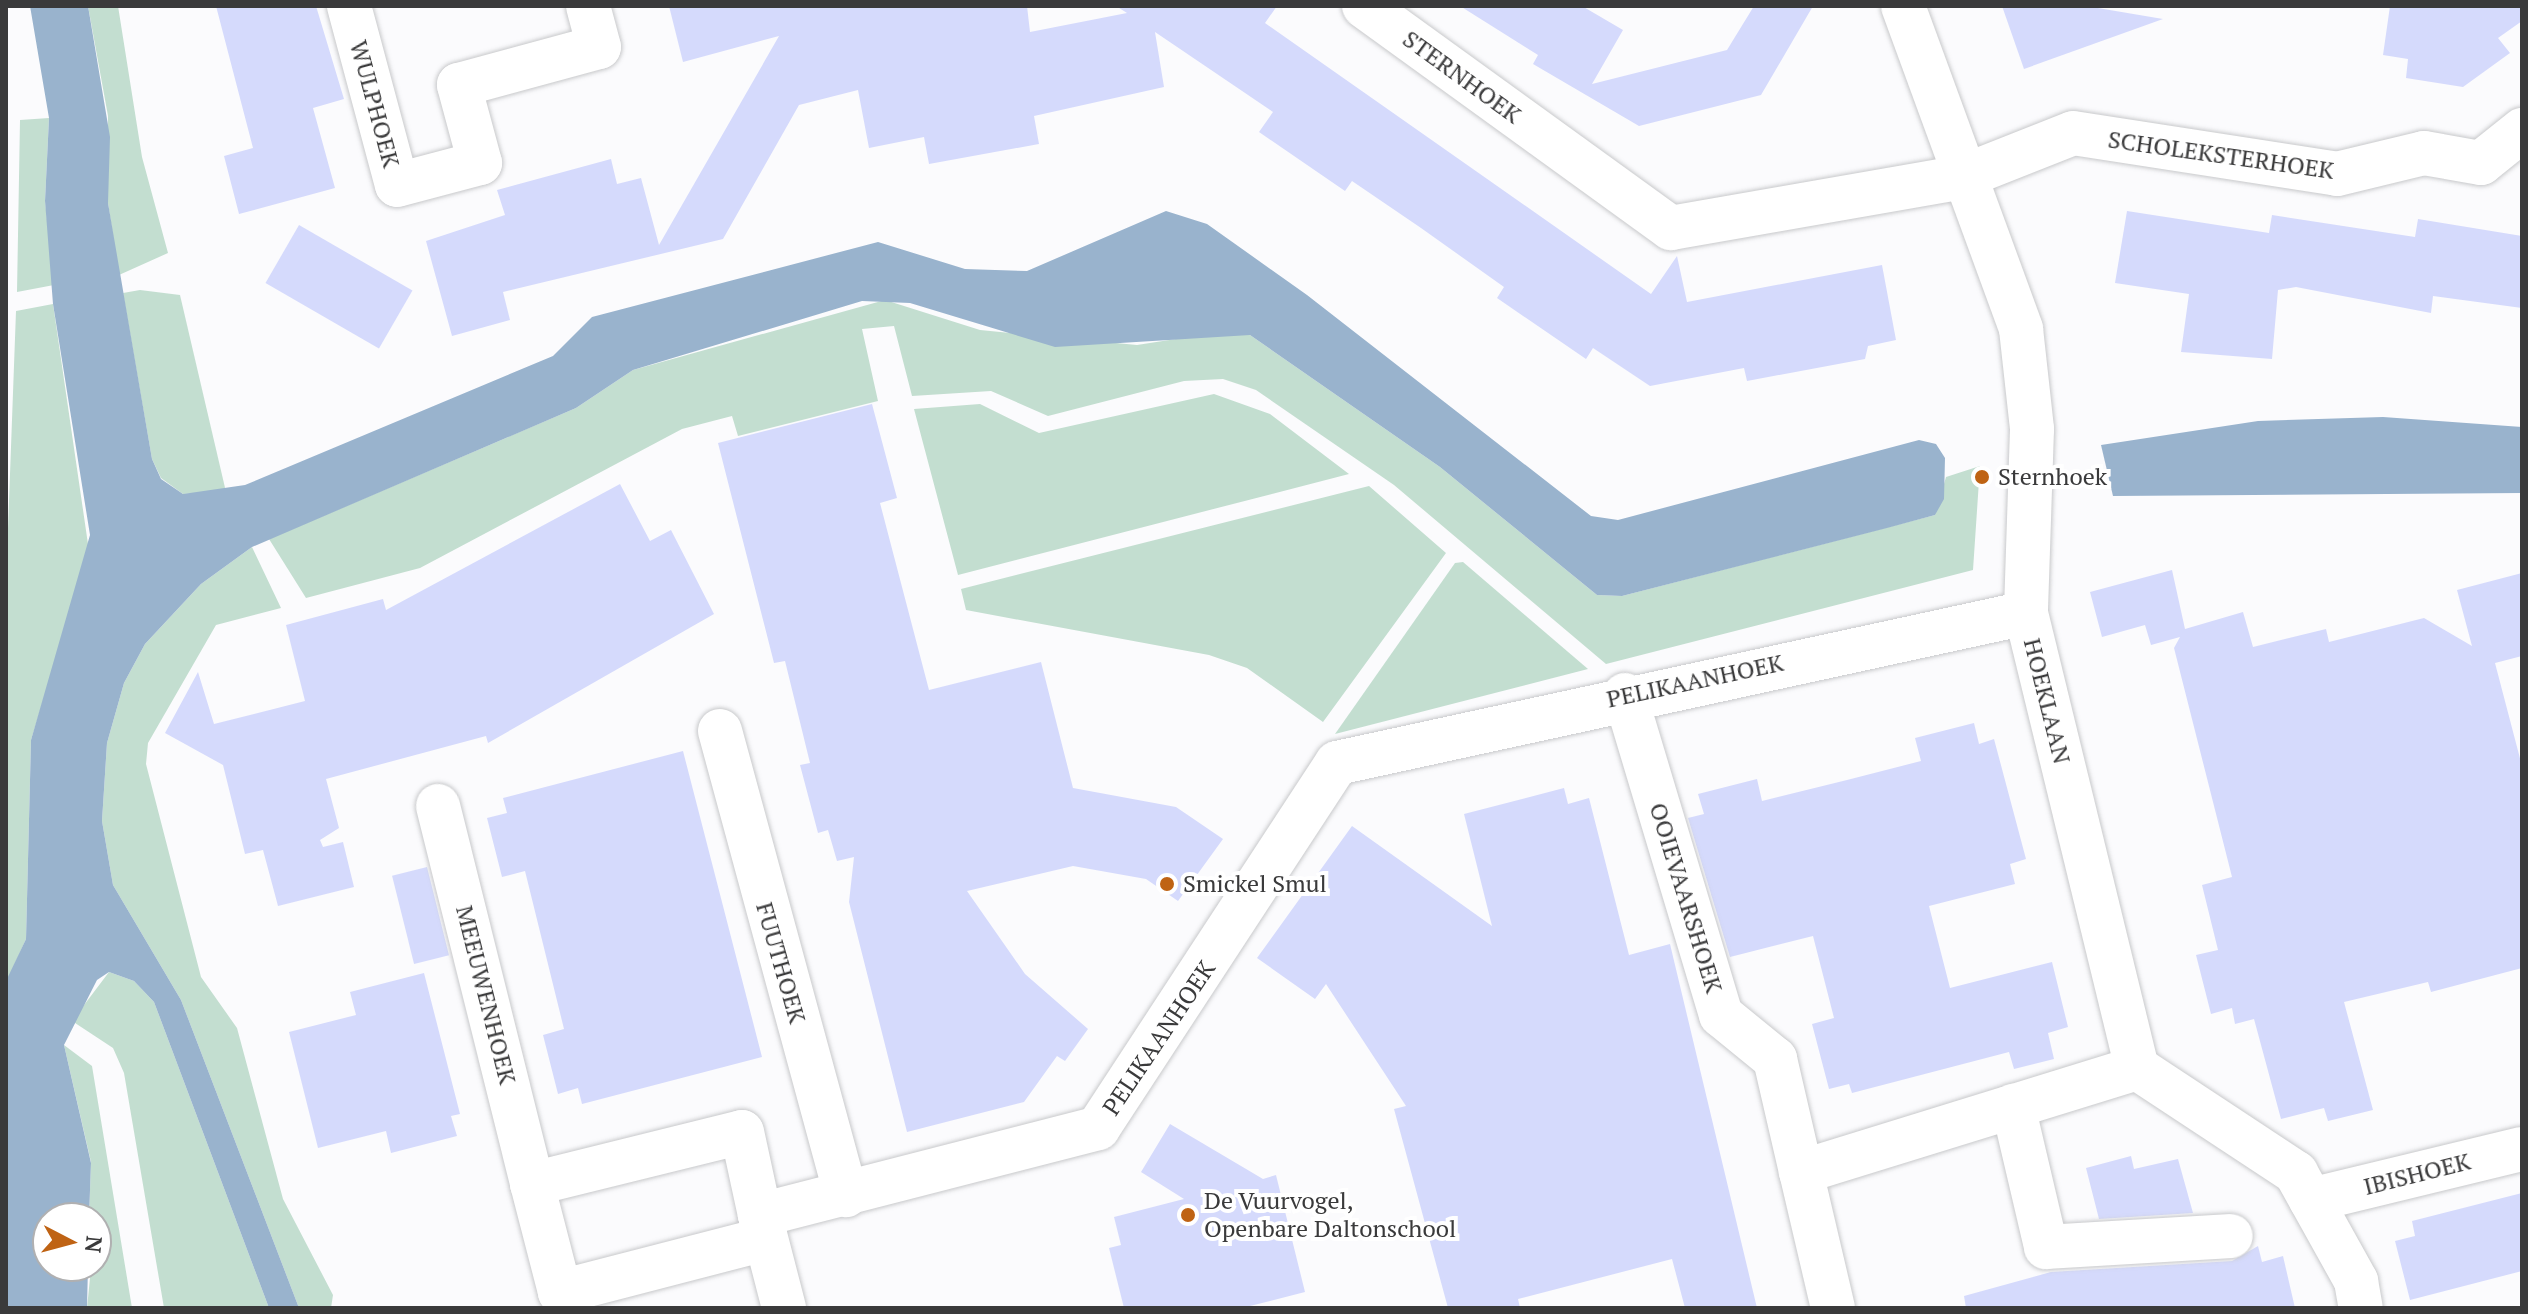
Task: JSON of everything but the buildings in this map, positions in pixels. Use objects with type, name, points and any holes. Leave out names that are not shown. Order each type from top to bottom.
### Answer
[{"type":"street","name":"WULPHOEK","points":[[349,6],[397,185],[480,163],[459,85],[599,47],[588,6]]},
{"type":"street","name":"STERNHOEK","points":[[1364,6],[1671,228],[1962,177]]},
{"type":"street","name":"HOEKLAAN","points":[[1903,6],[1962,177],[2021,329],[2032,429],[2026,613],[2137,1068]]},
{"type":"street","name":"SCHOLEKSTERHOEK","points":[[1962,177],[2073,133],[2337,174],[2424,153],[2481,163],[2522,130]]},
{"type":"street","name":"PELIKAANHOEK","points":[[532,1184],[560,1292],[762,1227],[846,1195],[1098,1128],[1337,763],[1625,695],[2026,613]]},
{"type":"street","name":"OOIEVAARSHOEK","points":[[1625,695],[1721,1015],[1775,1059],[1833,1308]]},
{"type":"street","name":"FUUTHOEK","points":[[720,731],[846,1195]]},
{"type":"street","name":"MEEUWENHOEK","points":[[438,806],[532,1184]]},
{"type":"street","points":[[1801,1172],[2137,1068],[2296,1173],[2356,1281],[2361,1308]]},
{"type":"street","points":[[2013,1106],[2046,1247],[2231,1236]]},
{"type":"street","points":[[532,1184],[742,1132],[762,1227],[784,1308]]},
{"type":"street","name":"IBISHOEK","points":[[2311,1200],[2522,1149]]},
{"type":"green space","points":[[88,6],[118,6],[142,157],[168,253],[119,275],[108,203],[108,116]]},
{"type":"green space","points":[[49,118],[45,201],[54,285],[17,292],[20,120]]},
{"type":"green space","points":[[140,290],[180,295],[226,492],[183,494],[161,478],[152,459],[123,293]]},
{"type":"green space","points":[[885,300],[980,330],[1137,345],[1221,332],[1250,335],[1440,467],[1597,595],[1622,596],[1935,515],[1946,477],[1980,466],[1973,570],[1606,664],[1394,485],[1256,390],[1223,379],[1184,381],[1048,416],[991,391],[912,396],[894,326],[862,329],[878,401],[738,436],[732,416],[682,429],[420,568],[306,598],[269,539],[576,408],[633,370]]},
{"type":"green space","points":[[53,304],[89,551],[31,740],[26,939],[7,981],[6,583],[16,311]]},
{"type":"green space","points":[[1214,394],[1270,414],[1349,474],[958,575],[914,409],[980,404],[1039,433]]},
{"type":"green space","points":[[1369,486],[1446,553],[1323,722],[1247,668],[1209,655],[966,610],[961,589]]},
{"type":"green space","points":[[252,547],[281,608],[216,625],[148,743],[146,764],[201,977],[237,1028],[283,1199],[333,1295],[331,1308],[299,1308],[181,1000],[113,885],[102,821],[107,743],[124,683],[145,644],[201,584]]},
{"type":"green space","points":[[1463,562],[1588,669],[1335,734],[1455,563]]},
{"type":"green space","points":[[109,972],[134,981],[154,1002],[269,1308],[164,1308],[124,1073],[113,1048],[72,1021]]},
{"type":"green space","points":[[64,1045],[92,1066],[132,1308],[87,1308],[90,1282],[112,1282],[112,1202],[90,1202],[91,1162]]},
{"type":"water","points":[[30,6],[88,6],[110,137],[108,203],[152,459],[161,479],[183,494],[245,485],[553,356],[592,317],[878,242],[965,269],[1027,271],[1166,211],[1207,224],[1307,295],[1591,516],[1618,520],[1919,440],[1936,444],[1945,458],[1944,499],[1935,515],[1622,596],[1597,595],[1440,467],[1250,335],[1055,347],[910,303],[862,301],[633,370],[576,408],[252,547],[201,584],[145,644],[124,683],[107,743],[102,821],[113,885],[181,1000],[299,1308],[269,1308],[154,1002],[134,981],[109,972],[97,980],[64,1045],[91,1163],[90,1202],[32,1202],[32,1282],[88,1282],[87,1308],[6,1308],[6,981],[26,939],[31,740],[90,535],[53,304],[45,201],[49,118]]},
{"type":"water","points":[[2383,417],[2522,427],[2522,493],[2113,496],[2101,445],[2258,421]]},
{"type":"place","name":"Sternhoek","points":[[1982,477]]},
{"type":"place","name":"Smickel Smul","points":[[1167,884]]},
{"type":"place","name":"De Vuurvogel, Openbare Daltonschool","points":[[1188,1215]]}]
